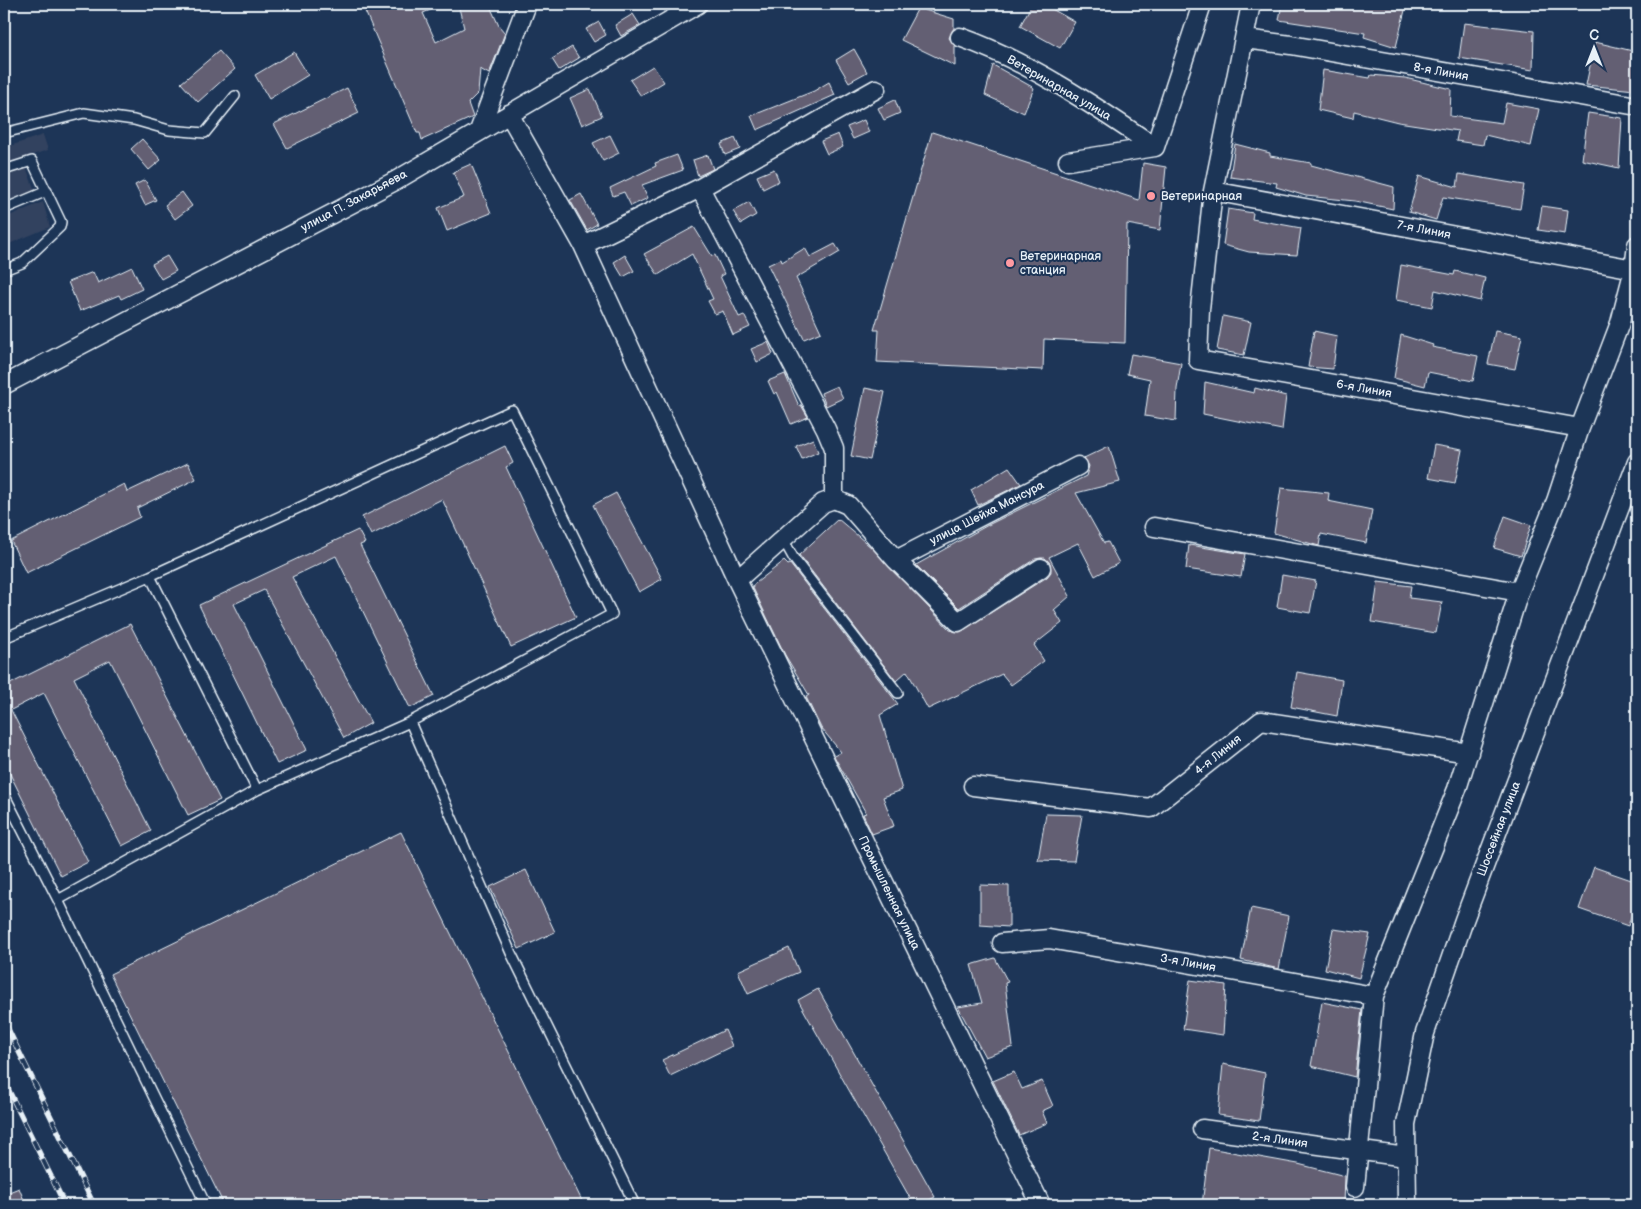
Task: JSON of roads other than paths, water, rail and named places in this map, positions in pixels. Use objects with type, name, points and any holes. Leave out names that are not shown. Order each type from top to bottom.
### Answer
[{"type":"street","points":[[479,131],[527,4]]},
{"type":"street","name":"улица П. Закарьяева","points":[[4,385],[394,181],[698,4]]},
{"type":"street","points":[[1068,161],[1155,147],[1202,4]]},
{"type":"street","points":[[1213,191],[1251,4]]},
{"type":"street","name":"Ветеринарная улица","points":[[960,37],[979,44],[1047,79],[1105,113],[1155,147]]},
{"type":"street","name":"8-я Линия","points":[[1245,39],[1291,45],[1637,106]]},
{"type":"street","points":[[583,245],[700,188],[876,88]]},
{"type":"street","name":"Промышленная улица","points":[[509,114],[583,245],[737,580],[1041,1205]]},
{"type":"street","points":[[700,188],[829,435],[834,448],[836,464],[834,499]]},
{"type":"street","name":"7-я Линия","points":[[1213,191],[1634,270]]},
{"type":"street","name":"6-я Линия","points":[[1213,191],[1200,309],[1198,360],[1580,428]]},
{"type":"street","points":[[1355,1187],[1374,996],[1457,789],[1519,592],[1556,501],[1580,428],[1620,323],[1634,270],[1637,245]]},
{"type":"street","name":"Шоссейная улица","points":[[1407,1205],[1406,1124],[1425,1033],[1464,920],[1637,462]]},
{"type":"street","name":"улица Шейха Мансура","points":[[896,560],[1078,466]]},
{"type":"street","points":[[737,580],[823,503],[834,499],[848,505],[896,560],[958,622],[1041,568]]},
{"type":"street","points":[[1154,527],[1519,592]]},
{"type":"street","name":"4-я Линия","points":[[973,786],[1151,808],[1261,721],[1468,753]]},
{"type":"street","name":"3-я Линия","points":[[1002,943],[1049,939],[1374,996]]},
{"type":"street","name":"2-я Линия","points":[[1202,1129],[1406,1157]]},
{"type":"lane","points":[[4,133],[84,113],[134,120],[169,130],[205,133],[235,96]]},
{"type":"lane","points":[[4,170],[32,161],[62,222],[60,227],[22,263],[4,270]]},
{"type":"lane","points":[[4,209],[47,191]]},
{"type":"lane","points":[[4,638],[150,576],[512,410],[612,614],[410,722],[257,790],[58,900]]},
{"type":"lane","points":[[783,539],[794,559],[898,693]]},
{"type":"lane","points":[[150,576],[257,790]]},
{"type":"lane","points":[[410,722],[511,953],[635,1205]]},
{"type":"lane","points":[[4,794],[58,900],[206,1205]]},
{"type":"railway","points":[[4,1021],[94,1205]]},
{"type":"railway","points":[[4,1081],[65,1205]]},
{"type":"place","name":"Ветеринарная","points":[[1151,196]]},
{"type":"place","name":"Ветеринарная станция","points":[[1010,263]]}]
